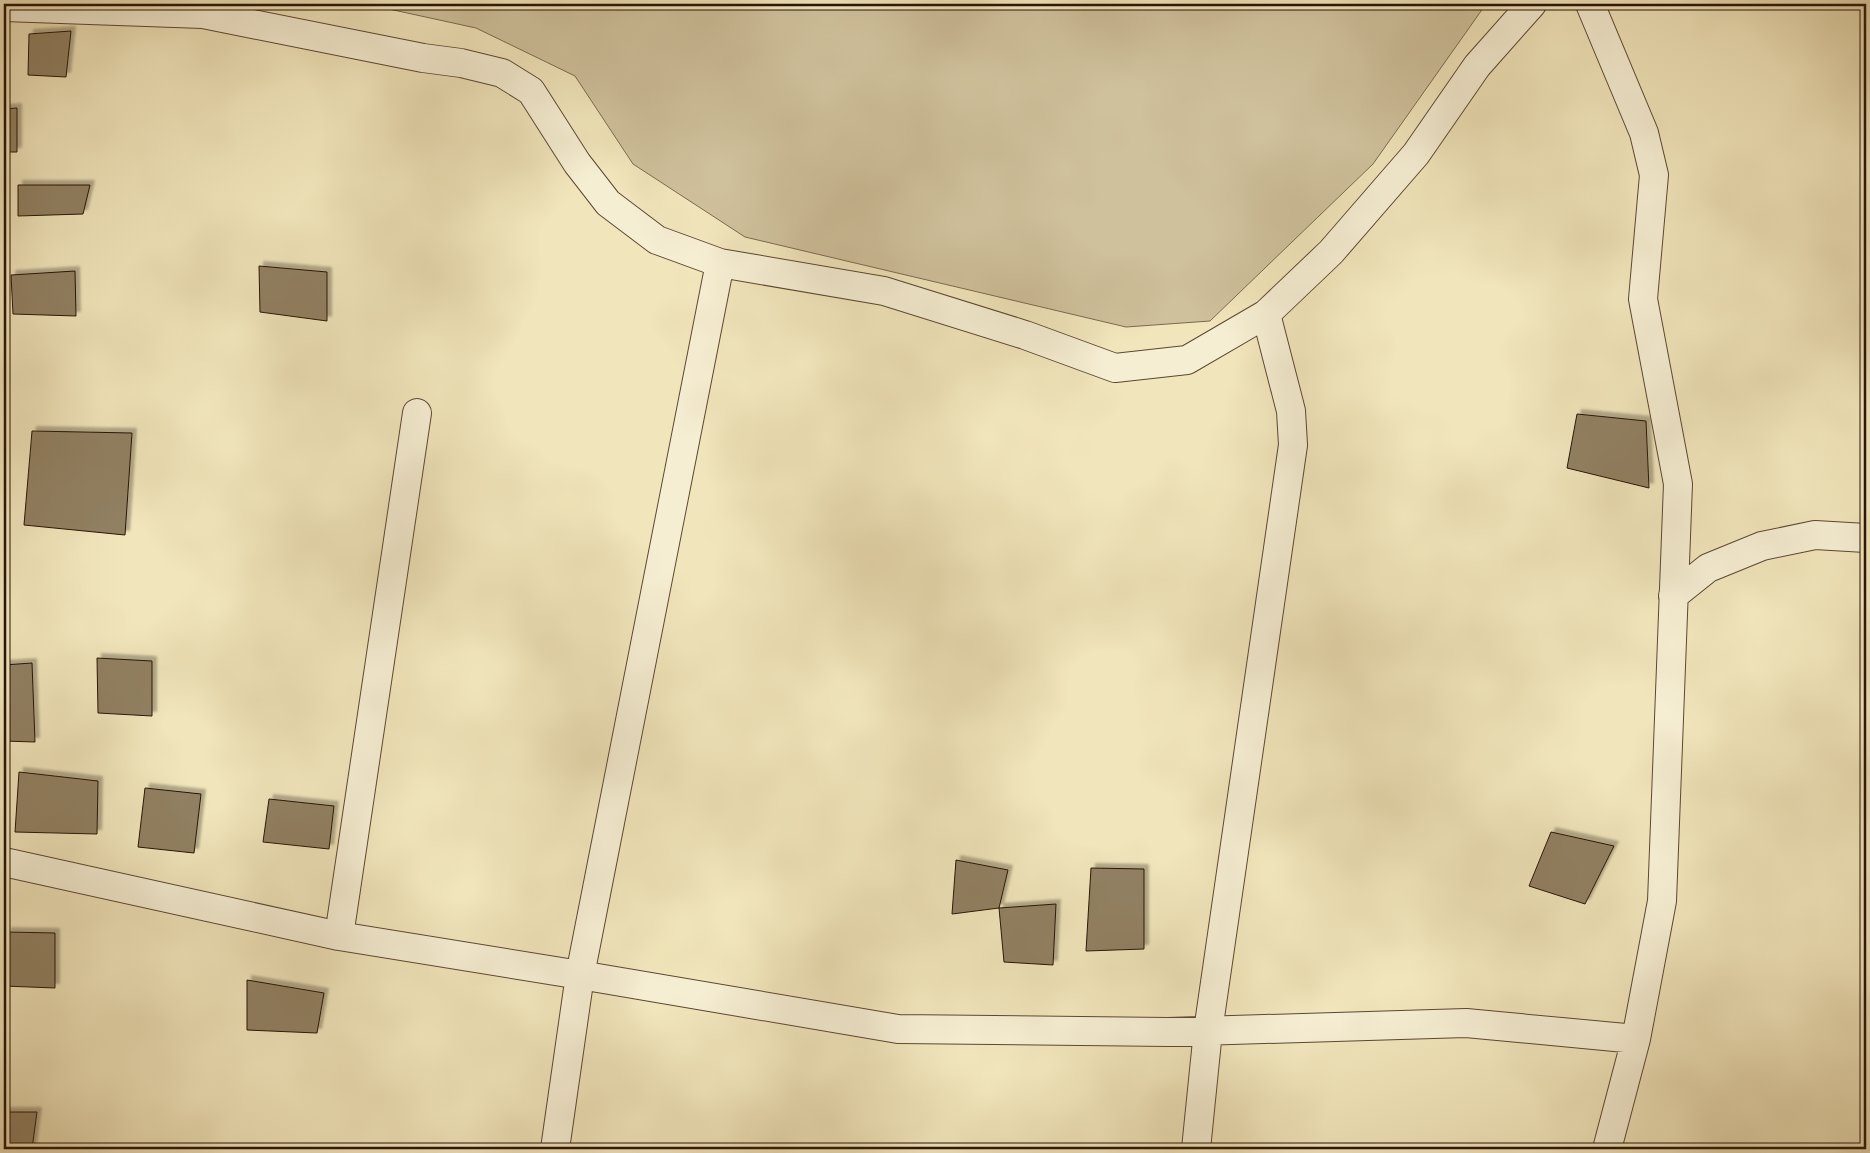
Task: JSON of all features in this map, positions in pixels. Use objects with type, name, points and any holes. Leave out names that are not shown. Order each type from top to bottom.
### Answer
[{"type":"street","points":[[4,7],[203,14],[424,58],[460,63],[502,73],[531,90],[577,163],[608,203],[657,240],[720,262],[884,291],[1025,335],[1115,368],[1187,360],[1266,314],[1331,252],[1416,154],[1477,66],[1532,4]]},
{"type":"street","points":[[1590,4],[1644,133],[1654,175],[1643,299],[1678,484],[1662,901],[1636,1039],[1607,1149]]},
{"type":"street","points":[[556,1149],[580,975],[720,262]]},
{"type":"street","points":[[1196,1149],[1208,1031],[1293,445],[1291,411],[1266,314]]},
{"type":"street","points":[[339,936],[417,413]]},
{"type":"street","points":[[1673,596],[1708,568],[1762,546],[1815,535],[1866,538]]},
{"type":"street","points":[[4,862],[339,936],[898,1029],[1168,1032],[1466,1023],[1636,1039]]},
{"type":"shaded area","points":[[366,4],[1486,4],[1373,164],[1210,321],[1126,327],[745,237],[633,164],[575,76],[476,28]]},
{"type":"building","points":[[71,31],[66,77],[28,75],[29,34]]},
{"type":"building","points":[[17,108],[17,152],[4,152],[4,109]]},
{"type":"building","points":[[18,185],[90,185],[83,214],[18,216]]},
{"type":"building","points":[[259,266],[327,272],[327,321],[260,312]]},
{"type":"building","points":[[75,271],[76,316],[13,314],[11,275]]},
{"type":"building","points":[[1577,414],[1646,421],[1649,488],[1567,468]]},
{"type":"building","points":[[32,431],[132,433],[125,535],[24,525]]},
{"type":"building","points":[[97,658],[152,661],[152,716],[98,713]]},
{"type":"building","points":[[32,663],[35,742],[4,741],[4,665]]},
{"type":"building","points":[[19,772],[98,781],[97,834],[15,832]]},
{"type":"building","points":[[145,788],[201,794],[194,853],[138,847]]},
{"type":"building","points":[[269,799],[334,806],[329,849],[263,842]]},
{"type":"building","points":[[1551,832],[1614,846],[1585,904],[1529,886]]},
{"type":"building","points":[[956,860],[1008,870],[999,908],[952,914]]},
{"type":"building","points":[[1091,868],[1144,869],[1144,949],[1086,951]]},
{"type":"building","points":[[1056,904],[1053,965],[1004,962],[999,908]]},
{"type":"building","points":[[7,932],[55,933],[55,988],[4,986],[4,958]]},
{"type":"building","points":[[247,980],[324,993],[317,1033],[247,1030]]},
{"type":"building","points":[[4,1112],[37,1112],[32,1149],[4,1149]]}]
